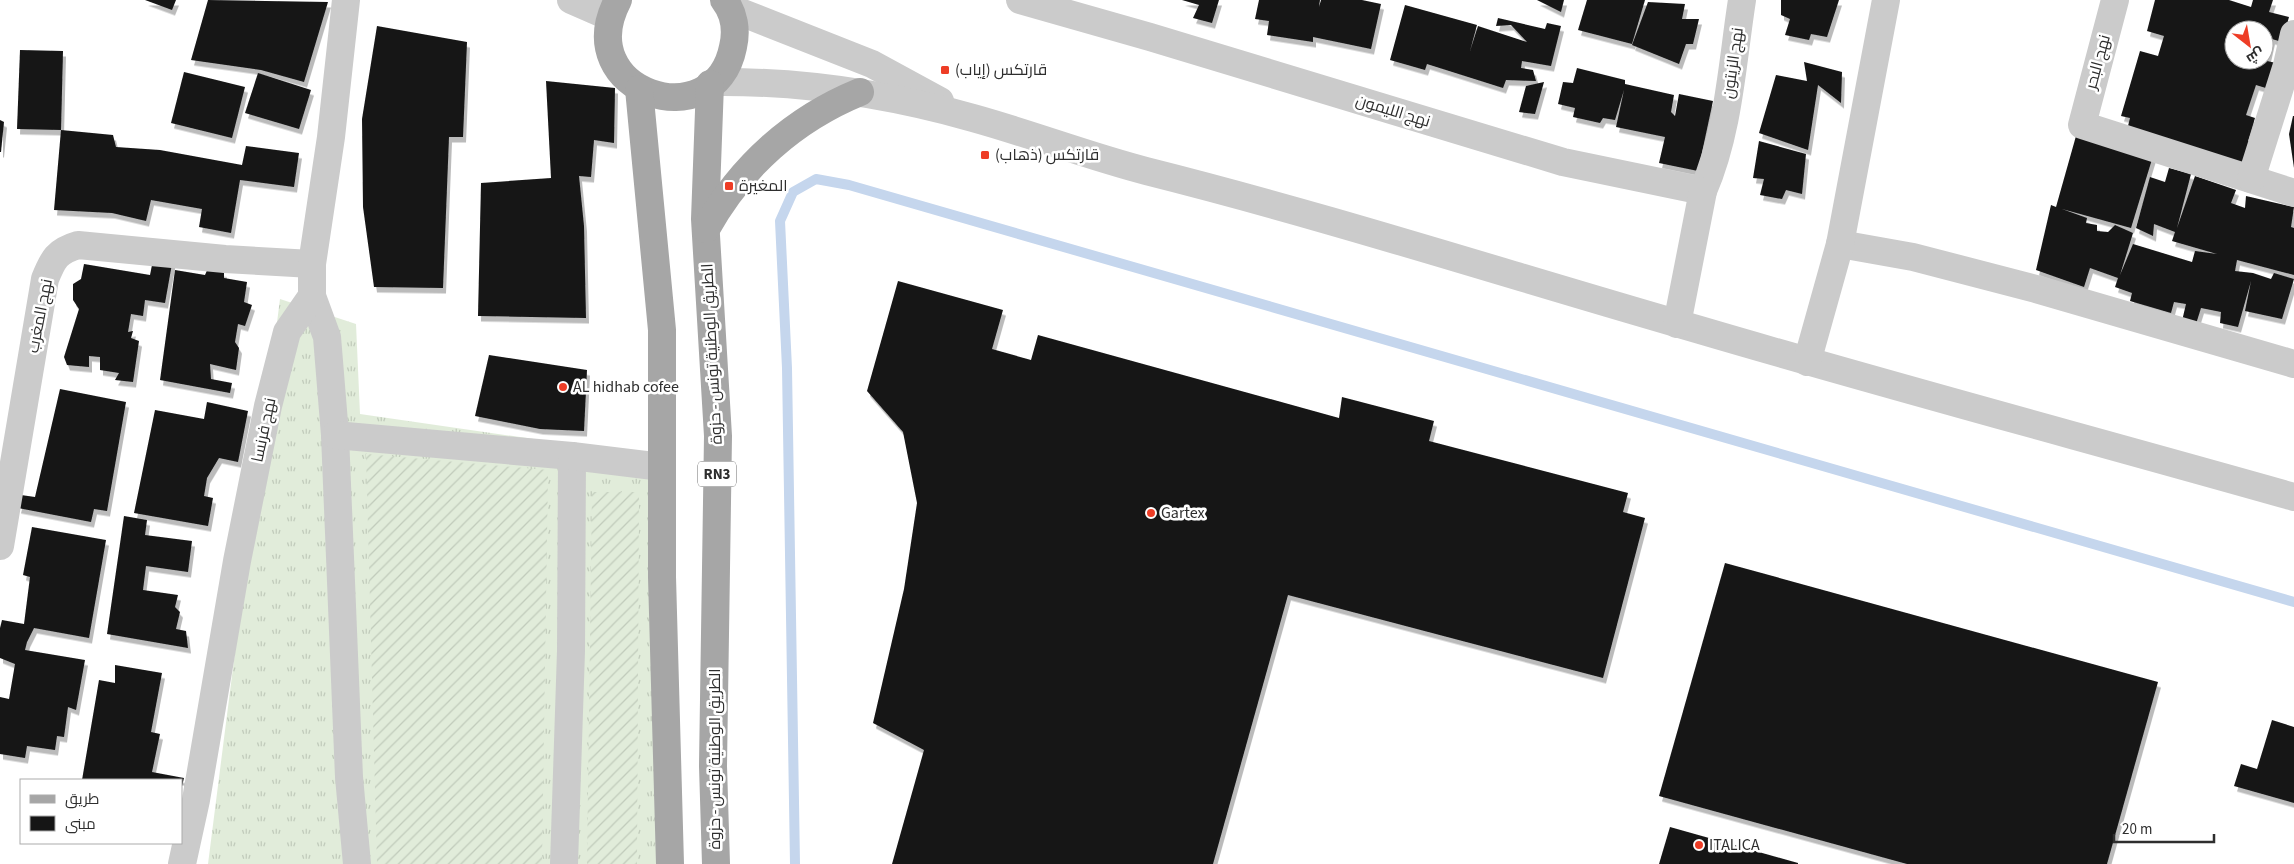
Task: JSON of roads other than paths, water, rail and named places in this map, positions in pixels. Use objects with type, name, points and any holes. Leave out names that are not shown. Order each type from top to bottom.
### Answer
[{"type":"main road","points":[[614,8],[608,38],[612,58],[623,76],[639,89],[656,96],[676,98],[694,94],[712,83],[724,70],[732,56],[735,40],[734,24],[727,4]]},
{"type":"main road","name":"الطريق الوطنية تونس - حزوة","points":[[712,83],[706,229],[718,436],[713,766],[716,864]]},
{"type":"main road","points":[[639,89],[662,330],[662,577],[670,864]]},
{"type":"main road","points":[[706,229],[723,201],[754,162],[793,129],[839,101],[860,92]]},
{"type":"street","points":[[346,0],[331,137],[312,264],[312,296],[327,337],[335,435],[350,777],[357,864]]},
{"type":"street","points":[[570,0],[614,8]]},
{"type":"street","name":"نهج الليمون","points":[[1020,0],[1150,36],[1562,162],[1703,191]]},
{"type":"street","name":"نهج الزيتون","points":[[1703,191],[1714,166],[1724,127],[1742,0]]},
{"type":"street","points":[[1807,362],[1840,244],[1886,0]]},
{"type":"street","name":"نهج البحر","points":[[2115,0],[2082,125],[2250,179]]},
{"type":"street","points":[[727,4],[872,64],[972,118]]},
{"type":"street","points":[[2294,34],[2287,65],[2250,179],[2294,193]]},
{"type":"street","points":[[712,83],[772,82],[860,92],[972,118],[1111,162],[1255,198],[1807,362],[2294,497]]},
{"type":"street","points":[[1677,324],[1703,191]]},
{"type":"street","points":[[1840,244],[1913,257],[2036,289],[2294,364]]},
{"type":"street","name":"نهج المغرب","points":[[0,546],[45,279],[52,262],[63,250],[78,245],[225,259],[312,264]]},
{"type":"street","name":"نهج فرنسا","points":[[182,864],[196,800],[237,561],[268,406],[287,332],[312,296]]},
{"type":"street","points":[[335,435],[572,456],[662,467]]},
{"type":"street","points":[[564,864],[571,650],[572,456]]},
{"type":"waterway","points":[[795,864],[787,368],[780,221],[793,192],[816,179],[849,185],[2294,602]]},
{"type":"place","name":"قارتكس (إياب)","points":[[945,70]]},
{"type":"place","name":"قارتكس (ذهاب)","points":[[985,155]]},
{"type":"place","name":"المغيرة","points":[[729,186]]},
{"type":"place","name":"AL hidhab cofee","points":[[563,387]]},
{"type":"place","name":"Gartex","points":[[1151,513]]},
{"type":"place","name":"ITALICA","points":[[1699,845]]}]
